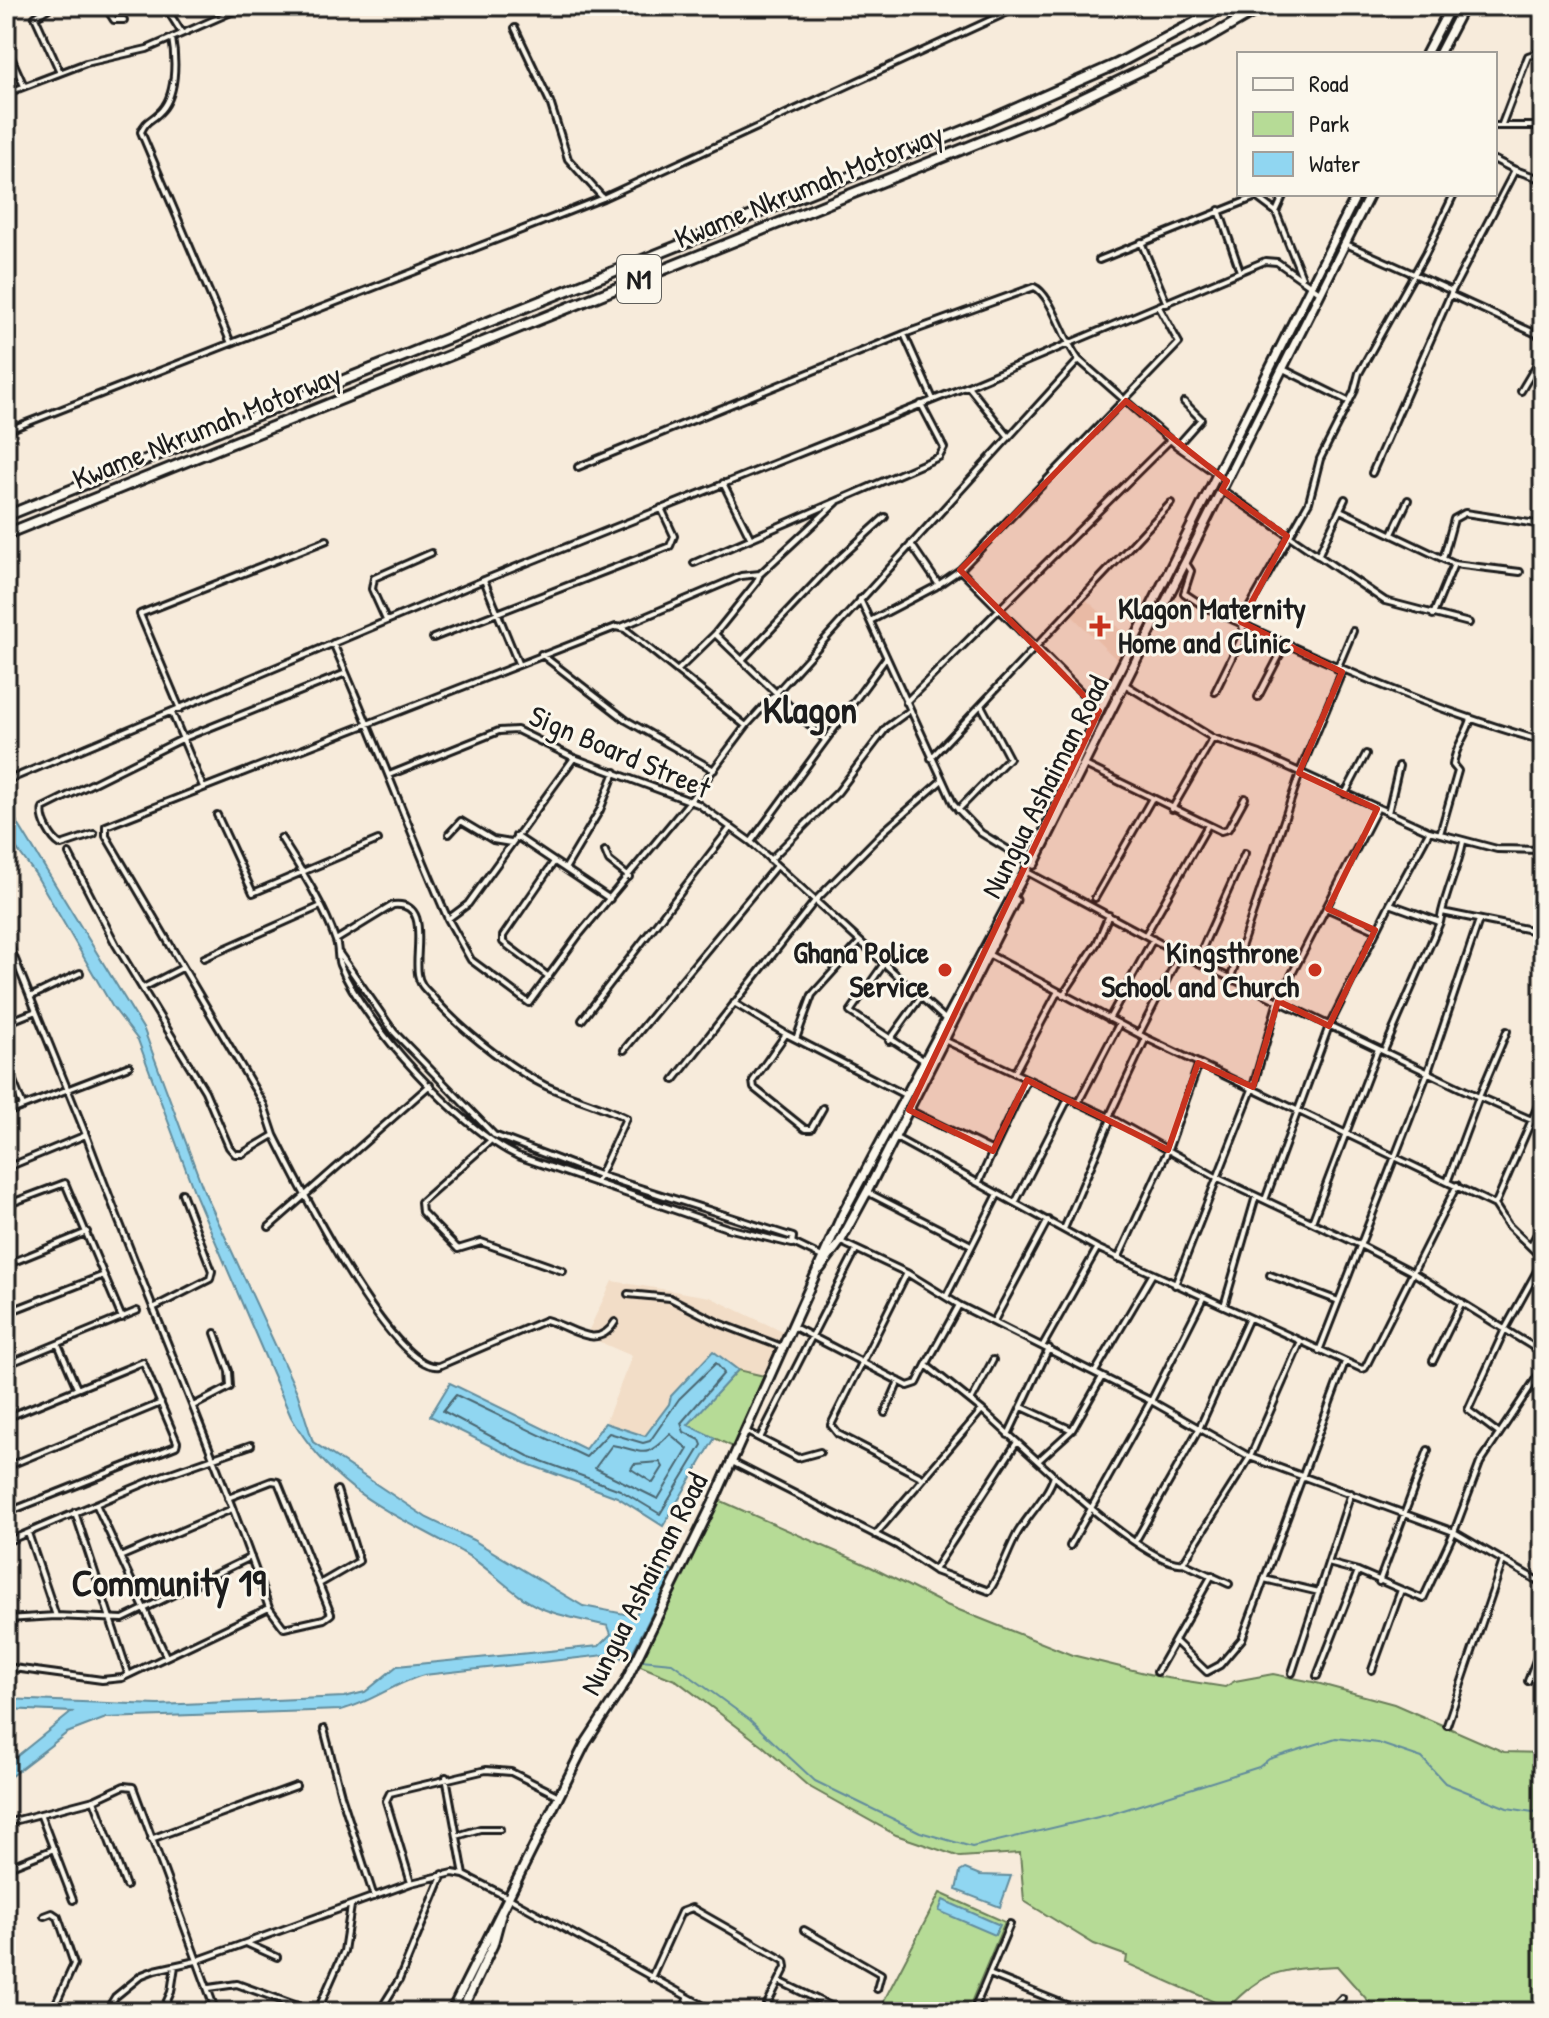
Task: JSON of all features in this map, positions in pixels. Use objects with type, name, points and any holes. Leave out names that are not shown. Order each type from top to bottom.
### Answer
[{"type":"highway","name":"Kwame Nkrumah Motorway","points":[[6,516],[983,123],[1117,64],[1226,6]]},
{"type":"highway","name":"Kwame Nkrumah Motorway","points":[[6,534],[1021,126],[1205,40],[1264,6]]},
{"type":"main road","points":[[1427,52],[1451,6]]},
{"type":"main road","points":[[1440,52],[1464,6]]},
{"type":"main road","name":"Nungua Ashaiman Road","points":[[950,1023],[1029,873],[1099,711],[1356,196]]},
{"type":"main road","name":"Nungua Ashaiman Road","points":[[461,2012],[509,1898],[585,1744],[625,1683],[732,1462],[820,1269],[840,1242],[909,1110],[950,1023],[1085,765],[1369,196]]},
{"type":"main road","name":"Nungua Ashaiman Road","points":[[820,1269],[831,1237],[925,1062],[942,1039]]},
{"type":"main road","name":"Nungua Ashaiman Road","points":[[451,2012],[496,1927]]},
{"type":"street","points":[[52,6],[35,17],[60,72]]},
{"type":"street","points":[[105,6],[114,20],[124,20]]},
{"type":"street","points":[[165,6],[182,33]]},
{"type":"street","points":[[6,87],[11,90],[60,72],[137,53],[234,8],[245,6]]},
{"type":"street","points":[[6,431],[603,198],[1021,6]]},
{"type":"street","points":[[515,28],[550,102],[568,159],[603,198]]},
{"type":"street","points":[[172,38],[177,68],[161,112],[145,122],[141,132],[230,341]]},
{"type":"street","points":[[6,46],[24,86]]},
{"type":"street","points":[[1502,124],[1528,56],[1543,51]]},
{"type":"street","points":[[1497,125],[1543,126]]},
{"type":"street","points":[[1497,161],[1543,180]]},
{"type":"street","points":[[1372,473],[1451,293],[1515,170]]},
{"type":"street","points":[[1276,212],[1283,196]]},
{"type":"street","points":[[1215,692],[1244,633],[1241,622],[1309,502],[1320,459],[1363,365],[1414,275],[1453,196]]},
{"type":"street","points":[[1099,260],[1256,197],[1276,212],[1302,277]]},
{"type":"street","points":[[1219,210],[1240,271]]},
{"type":"street","points":[[1141,242],[1167,304]]},
{"type":"street","points":[[1346,244],[1543,337]]},
{"type":"street","points":[[6,781],[386,620],[968,386],[1240,271],[1273,261],[1302,277],[1321,293]]},
{"type":"street","points":[[578,467],[904,334],[1034,287],[1043,292],[1067,344],[1079,360],[1177,446],[1227,481]]},
{"type":"street","points":[[870,621],[939,585],[960,570],[1126,401],[1179,343],[1159,307]]},
{"type":"street","points":[[904,334],[933,399]]},
{"type":"street","points":[[1521,391],[1543,354]]},
{"type":"street","points":[[333,643],[389,775],[415,849],[448,919],[471,960],[529,1003],[746,726],[1079,360]]},
{"type":"street","points":[[1283,369],[1348,401]]},
{"type":"street","points":[[968,386],[1009,437]]},
{"type":"street","points":[[1177,446],[1201,419],[1184,402]]},
{"type":"street","points":[[694,563],[942,454],[944,448],[921,404]]},
{"type":"street","points":[[906,702],[1170,440]]},
{"type":"street","points":[[723,483],[750,537]]},
{"type":"street","points":[[1222,490],[1385,601],[1469,623]]},
{"type":"street","points":[[1318,556],[1345,499]]},
{"type":"street","points":[[677,671],[715,634],[760,574],[839,500]]},
{"type":"street","points":[[1392,534],[1408,500]]},
{"type":"street","points":[[931,758],[1171,503]]},
{"type":"street","points":[[433,638],[670,546],[674,536],[661,508]]},
{"type":"street","points":[[1340,510],[1454,564],[1520,572]]},
{"type":"street","points":[[1443,559],[1454,519],[1465,513],[1543,525]]},
{"type":"street","points":[[742,660],[830,567],[885,517]]},
{"type":"street","points":[[180,709],[140,614],[327,540]]},
{"type":"street","points":[[911,543],[939,585]]},
{"type":"street","points":[[386,620],[372,589],[374,578],[431,553]]},
{"type":"street","points":[[1186,563],[1191,571],[1183,591],[1185,596],[1340,670],[1471,719],[1543,741]]},
{"type":"street","points":[[1433,615],[1454,564]]},
{"type":"street","points":[[960,570],[1099,711]]},
{"type":"street","points":[[615,1322],[609,1333],[591,1337],[546,1320],[439,1366],[426,1364],[384,1324],[335,1253],[274,1135],[258,1093],[106,836],[106,826],[605,629],[619,627],[741,576],[760,574]]},
{"type":"street","points":[[484,580],[519,663]]},
{"type":"street","points":[[860,599],[941,781],[958,810],[981,833],[1032,864]]},
{"type":"street","points":[[619,627],[746,726]]},
{"type":"street","points":[[1231,977],[1306,756],[1353,631]]},
{"type":"street","points":[[715,634],[825,740]]},
{"type":"street","points":[[1258,697],[1285,645]]},
{"type":"street","points":[[541,654],[626,720],[714,770]]},
{"type":"street","points":[[751,842],[886,658]]},
{"type":"street","points":[[94,834],[61,845],[55,842],[45,824],[43,808],[184,738],[346,673]]},
{"type":"street","points":[[1125,684],[1213,738],[1429,831],[1497,849],[1543,850]]},
{"type":"street","points":[[958,810],[1009,758],[981,705]]},
{"type":"street","points":[[770,860],[838,792],[887,727],[909,711]]},
{"type":"street","points":[[172,713],[203,787]]},
{"type":"street","points":[[1440,834],[1458,771],[1453,765],[1457,745],[1466,735],[1471,719]]},
{"type":"street","name":"Sign Board Street","points":[[389,775],[507,729],[526,734],[574,758],[690,801],[751,842],[950,1023]]},
{"type":"street","points":[[1172,809],[1213,738]]},
{"type":"street","points":[[1345,794],[1366,754]]},
{"type":"street","points":[[448,919],[468,904],[574,758]]},
{"type":"street","points":[[1085,765],[1151,800],[1225,832],[1245,798]]},
{"type":"street","points":[[1388,813],[1399,766]]},
{"type":"street","points":[[565,869],[600,810],[615,772]]},
{"type":"street","points":[[674,1080],[814,902],[941,781]]},
{"type":"street","points":[[1095,898],[1151,800]]},
{"type":"street","points":[[1175,1285],[1253,1087],[1278,1001],[1377,809]]},
{"type":"street","points":[[217,815],[249,890],[258,892],[378,840]]},
{"type":"street","points":[[449,834],[461,821],[493,840],[512,843]]},
{"type":"street","points":[[1146,935],[1208,825]]},
{"type":"street","points":[[582,1020],[731,827]]},
{"type":"street","points":[[1265,1200],[1329,1026],[1375,930],[1429,831]]},
{"type":"street","points":[[516,836],[610,899]]},
{"type":"street","points":[[281,838],[321,906],[336,940],[338,962],[378,1026],[430,1085],[490,1142],[727,1228],[790,1246],[793,1243]]},
{"type":"street","points":[[1312,1222],[1381,1050],[1440,922],[1447,890],[1457,873],[1463,842]]},
{"type":"street","points":[[605,851],[609,861],[629,877]]},
{"type":"street","points":[[1197,961],[1245,853]]},
{"type":"street","points":[[69,854],[143,988],[205,1091],[235,1154],[242,1154],[274,1135]]},
{"type":"street","points":[[549,977],[503,942],[503,936],[554,862]]},
{"type":"street","points":[[624,1050],[776,866]]},
{"type":"street","points":[[1029,873],[1180,954],[1543,1125]]},
{"type":"street","points":[[1390,904],[1440,922]]},
{"type":"street","points":[[336,940],[393,905],[410,908],[416,915],[419,930],[418,976],[441,1008],[520,1071],[544,1085],[626,1118],[596,1183]]},
{"type":"street","points":[[204,958],[321,906]]},
{"type":"street","points":[[1328,909],[1375,930]]},
{"type":"street","points":[[1442,912],[1536,931]]},
{"type":"street","points":[[1015,1072],[1060,994],[1097,943],[1109,915]]},
{"type":"street","points":[[1319,1351],[1336,1300],[1428,1072],[1479,920]]},
{"type":"street","points":[[6,937],[153,1308],[195,1405],[213,1459],[269,1608],[284,1628],[329,1618],[331,1611],[321,1583],[278,1482],[272,1481],[228,1498]]},
{"type":"street","points":[[1109,1019],[1153,939]]},
{"type":"street","points":[[796,1039],[812,995],[859,942]]},
{"type":"street","points":[[339,953],[394,1032],[494,1135],[599,1175],[793,1237],[793,1243]]},
{"type":"street","points":[[988,954],[1146,1038],[1495,1205],[1508,1225],[1543,1259],[1505,1329],[1468,1410],[1498,1432]]},
{"type":"street","points":[[1139,1034],[1180,954]]},
{"type":"street","points":[[883,965],[850,1012],[889,1041],[925,1062]]},
{"type":"street","points":[[143,988],[182,968]]},
{"type":"street","points":[[30,997],[80,973]]},
{"type":"street","points":[[889,1041],[920,998]]},
{"type":"street","points":[[734,1003],[786,1034],[907,1096]]},
{"type":"street","points":[[6,1023],[36,1011]]},
{"type":"street","points":[[1078,1103],[1119,1024]]},
{"type":"street","points":[[1448,1180],[1507,1031]]},
{"type":"street","points":[[786,1034],[753,1081],[754,1088],[805,1129],[811,1129],[823,1108]]},
{"type":"street","points":[[1064,1229],[1146,1038]]},
{"type":"street","points":[[942,1039],[1110,1118],[1216,1177],[1414,1273],[1543,1353]]},
{"type":"street","points":[[6,1063],[23,1106]]},
{"type":"street","points":[[1118,1259],[1168,1150],[1199,1063]]},
{"type":"street","points":[[6,1113],[129,1066]]},
{"type":"street","points":[[979,1183],[1027,1080]]},
{"type":"street","points":[[269,1227],[430,1085]]},
{"type":"street","points":[[1495,1205],[1543,1094]]},
{"type":"street","points":[[1015,1203],[1068,1099]]},
{"type":"street","points":[[909,1110],[993,1151]]},
{"type":"street","points":[[6,1168],[86,1135]]},
{"type":"street","points":[[494,1135],[490,1142],[421,1202],[422,1212],[458,1249],[481,1242],[563,1271]]},
{"type":"street","points":[[894,1137],[1118,1259],[1300,1343],[1365,1368],[1457,1185]]},
{"type":"street","points":[[6,1205],[65,1183],[122,1318]]},
{"type":"street","points":[[867,1192],[971,1245]]},
{"type":"street","points":[[153,1308],[210,1279],[212,1271],[182,1193]]},
{"type":"street","points":[[946,1297],[998,1194]]},
{"type":"street","points":[[1224,1306],[1256,1196]]},
{"type":"street","points":[[727,1228],[729,1219]]},
{"type":"street","points":[[994,1321],[1048,1220]]},
{"type":"street","points":[[1531,1245],[1543,1223]]},
{"type":"street","points":[[6,1265],[87,1232]]},
{"type":"street","points":[[831,1237],[907,1273],[959,1305],[1151,1401],[1250,1457],[1454,1532],[1543,1584]]},
{"type":"street","points":[[793,1243],[822,1257]]},
{"type":"street","points":[[1008,1435],[1046,1346],[1097,1248]]},
{"type":"street","points":[[760,1438],[856,1250]]},
{"type":"street","points":[[907,1273],[831,1425],[838,1434],[921,1477]]},
{"type":"street","points":[[6,1313],[105,1275]]},
{"type":"street","points":[[1095,1372],[1152,1275]]},
{"type":"street","points":[[1270,1275],[1336,1300]]},
{"type":"street","points":[[628,1294],[670,1298],[719,1323],[784,1348]]},
{"type":"street","points":[[1070,1546],[1151,1401],[1203,1298]]},
{"type":"street","points":[[1433,1361],[1462,1302]]},
{"type":"street","points":[[794,1327],[913,1386],[959,1305]]},
{"type":"street","points":[[6,1365],[137,1311]]},
{"type":"street","points":[[1135,1542],[1199,1429],[1249,1318]]},
{"type":"street","points":[[195,1405],[230,1387],[229,1371],[215,1333]]},
{"type":"street","points":[[1183,1563],[1250,1457],[1300,1343]]},
{"type":"street","points":[[58,1344],[77,1388]]},
{"type":"street","points":[[971,1401],[993,1360]]},
{"type":"street","points":[[6,1400],[9,1416],[143,1362],[176,1436],[176,1446],[6,1513]]},
{"type":"street","points":[[1175,1641],[1203,1670],[1214,1670],[1242,1639],[1345,1362]]},
{"type":"street","points":[[926,1365],[982,1410],[1091,1509],[1135,1542],[1174,1564],[1183,1563],[1229,1584]]},
{"type":"street","points":[[1328,1563],[1358,1571],[1423,1599],[1454,1532],[1480,1463],[1543,1368]]},
{"type":"street","points":[[1038,1461],[1072,1430],[1102,1377]]},
{"type":"street","points":[[885,1413],[899,1381]]},
{"type":"street","points":[[6,1467],[161,1403]]},
{"type":"street","points":[[1022,1407],[1072,1430]]},
{"type":"street","points":[[875,1535],[921,1477],[982,1410]]},
{"type":"street","points":[[745,1431],[798,1458],[820,1452]]},
{"type":"street","points":[[934,1570],[1017,1442]]},
{"type":"street","points":[[6,1542],[75,1512],[251,1445]]},
{"type":"street","points":[[1379,1582],[1428,1450]]},
{"type":"street","points":[[732,1462],[875,1535],[934,1570],[989,1591],[1016,1537],[1038,1500],[1050,1488],[1054,1476]]},
{"type":"street","points":[[321,1583],[359,1561],[337,1490]]},
{"type":"street","points":[[1292,1673],[1352,1493]]},
{"type":"street","points":[[96,1504],[166,1656]]},
{"type":"street","points":[[120,1557],[232,1509]]},
{"type":"street","points":[[75,1512],[128,1673]]},
{"type":"street","points":[[28,1533],[56,1616]]},
{"type":"street","points":[[6,1619],[56,1616],[123,1619],[251,1557]]},
{"type":"street","points":[[1447,1725],[1503,1561]]},
{"type":"street","points":[[1317,1676],[1358,1571]]},
{"type":"street","points":[[1157,1672],[1212,1575]]},
{"type":"street","points":[[1264,1579],[1319,1592]]},
{"type":"street","points":[[1372,1670],[1401,1590]]},
{"type":"street","points":[[6,1667],[102,1680],[122,1678],[269,1608]]},
{"type":"street","points":[[1528,1681],[1543,1642]]},
{"type":"street","points":[[324,1729],[341,1795],[374,1897]]},
{"type":"street","points":[[411,1883],[386,1798],[446,1777],[486,1770],[511,1772],[559,1796]]},
{"type":"street","points":[[446,1777],[464,1875]]},
{"type":"street","points":[[6,1823],[94,1800],[124,1786],[133,1787],[216,2012]]},
{"type":"street","points":[[151,1839],[296,1786]]},
{"type":"street","points":[[94,1800],[126,1886]]},
{"type":"street","points":[[41,1815],[73,1900]]},
{"type":"street","points":[[457,1836],[480,1829],[500,1829]]},
{"type":"street","points":[[6,1868],[54,1849]]},
{"type":"street","points":[[379,2012],[399,1980],[443,1874]]},
{"type":"street","points":[[106,2012],[115,1997],[142,1975],[196,1961],[443,1874],[464,1875],[715,2012]]},
{"type":"street","points":[[209,1988],[237,1984],[316,2012],[344,1951],[351,1906]]},
{"type":"street","points":[[651,1978],[681,1912],[687,1908],[721,1923],[785,1961],[779,1981],[763,2012]]},
{"type":"street","points":[[44,1916],[52,1913],[58,1917],[74,1964],[52,2012]]},
{"type":"street","points":[[973,2012],[1010,1924]]},
{"type":"street","points":[[804,1930],[881,1974],[877,1989]]},
{"type":"street","points":[[246,1944],[277,1957]]},
{"type":"street","points":[[162,2012],[171,1992],[175,1966]]},
{"type":"street","points":[[989,1974],[1083,2012]]},
{"type":"street","points":[[779,1981],[843,2012]]},
{"type":"street","points":[[680,2012],[689,1998]]},
{"type":"street","points":[[1329,2012],[1342,1998]]},
{"type":"street","points":[[1233,2012],[1246,2008],[1253,2012]]},
{"type":"highlighted area","points":[[1126,401],[1227,481],[1222,490],[1287,536],[1241,622],[1342,672],[1299,773],[1377,809],[1328,909],[1375,930],[1329,1026],[1278,1001],[1253,1087],[1198,1063],[1168,1150],[1027,1080],[993,1151],[909,1110],[1099,711],[960,570]]},
{"type":"shaded area","name":"Klagon Maternity Home and Clinic","points":[[1086,600],[1131,638],[1120,663],[1071,615]]},
{"type":"shaded area","points":[[612,1281],[710,1297],[783,1332],[764,1376],[738,1370],[714,1351],[645,1436],[605,1423],[632,1356],[586,1336]]},
{"type":"green space","points":[[1543,592],[1543,685],[1538,684],[1533,641]]},
{"type":"green space","points":[[738,1370],[764,1376],[733,1447],[687,1425]]},
{"type":"green space","points":[[719,1500],[871,1567],[944,1604],[1072,1655],[1161,1677],[1225,1687],[1235,1681],[1273,1674],[1313,1682],[1394,1704],[1504,1752],[1543,1753],[1543,2012],[1378,2012],[1337,1966],[1277,1973],[1253,1985],[1228,2008],[1126,1963],[1127,1956],[1094,1944],[1024,1901],[1020,1853],[960,1857],[896,1835],[808,1786],[764,1747],[677,1681],[638,1665]]},
{"type":"green space","points":[[940,1893],[1005,1922],[967,2012],[878,2012]]},
{"type":"water","points":[[6,804],[144,1030],[204,1191],[297,1392],[313,1442],[427,1518],[473,1540],[583,1606],[635,1616],[664,1566],[674,1571],[629,1659],[605,1655],[424,1675],[341,1710],[106,1718],[67,1733],[6,1780],[6,1765],[72,1712],[6,1709],[6,1699],[158,1705],[344,1697],[365,1692],[397,1666],[599,1646],[611,1634],[608,1626],[532,1604],[472,1558],[366,1498],[327,1465],[308,1443],[291,1417],[195,1194],[138,1040],[112,1006],[36,875],[6,834]]},
{"type":"water","points":[[713,1351],[738,1370],[688,1425],[715,1438],[663,1526],[617,1497],[525,1463],[430,1416],[450,1383],[585,1449],[605,1423],[645,1436],[669,1404],[671,1396]]},
{"type":"water","points":[[965,1869],[980,1875],[1011,1876],[1000,1907],[956,1890],[960,1872]]},
{"type":"water","points":[[943,1900],[1000,1925],[995,1935],[939,1911]]},
{"type":"waterway","points":[[641,1660],[672,1663],[750,1720],[815,1781],[920,1832],[972,1847],[1111,1814],[1259,1767],[1269,1759],[1336,1738],[1378,1743],[1422,1758],[1445,1783],[1507,1808],[1533,1812],[1543,1810]]},
{"type":"place","name":"Klagon Maternity Home and Clinic","points":[[1100,626]]},
{"type":"place","name":"Ghana Police Service","points":[[945,970]]},
{"type":"place","name":"Kingsthrone School and Church","points":[[1315,970]]},
{"type":"district","name":"Klagon","points":[[810,710]]},
{"type":"district","name":"Community 19","points":[[169,1583]]}]
